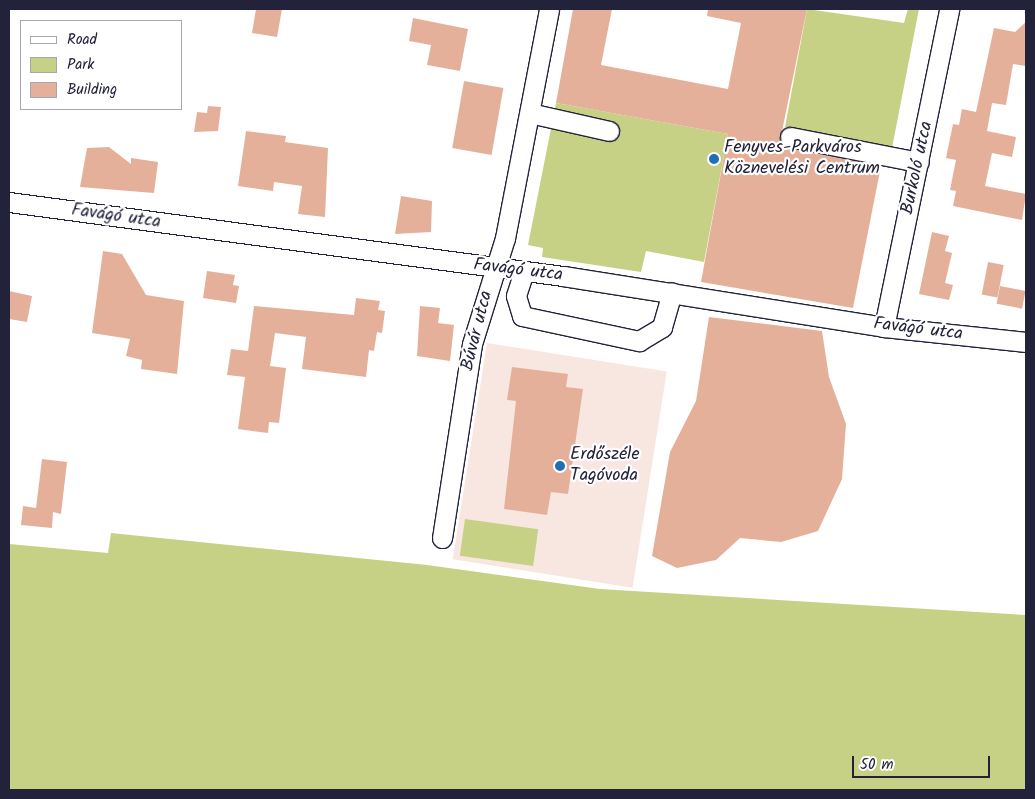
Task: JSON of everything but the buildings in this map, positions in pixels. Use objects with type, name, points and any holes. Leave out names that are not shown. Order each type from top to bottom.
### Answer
[{"type":"street","name":"Búvár utca","points":[[442,538],[472,344],[495,268],[530,113],[549,9]]},
{"type":"street","name":"Burkoló utca","points":[[884,328],[949,9]]},
{"type":"street","points":[[530,113],[609,131]]},
{"type":"street","points":[[790,137],[919,162]]},
{"type":"street","name":"Favágó utca","points":[[9,202],[672,292],[884,328],[1026,342]]},
{"type":"street","points":[[524,271],[516,296],[522,316],[639,341],[662,327],[672,292]]},
{"type":"shaded area","name":"Erdőszéle Tagóvoda","points":[[487,343],[667,371],[633,588],[453,559]]},
{"type":"green space","points":[[807,9],[904,23],[908,9],[919,9],[892,148],[785,127]]},
{"type":"green space","points":[[556,103],[728,134],[704,262],[646,251],[641,272],[542,257],[543,248],[528,245]]},
{"type":"green space","points":[[465,519],[538,529],[533,566],[460,556]]},
{"type":"green space","points":[[111,533],[427,565],[600,589],[1026,615],[1026,790],[9,790],[9,544],[108,553]]},
{"type":"place","name":"Fenyves-Parkváros Köznevelési Centrum","points":[[714,159]]},
{"type":"place","name":"Erdőszéle Tagóvoda","points":[[560,466]]}]
